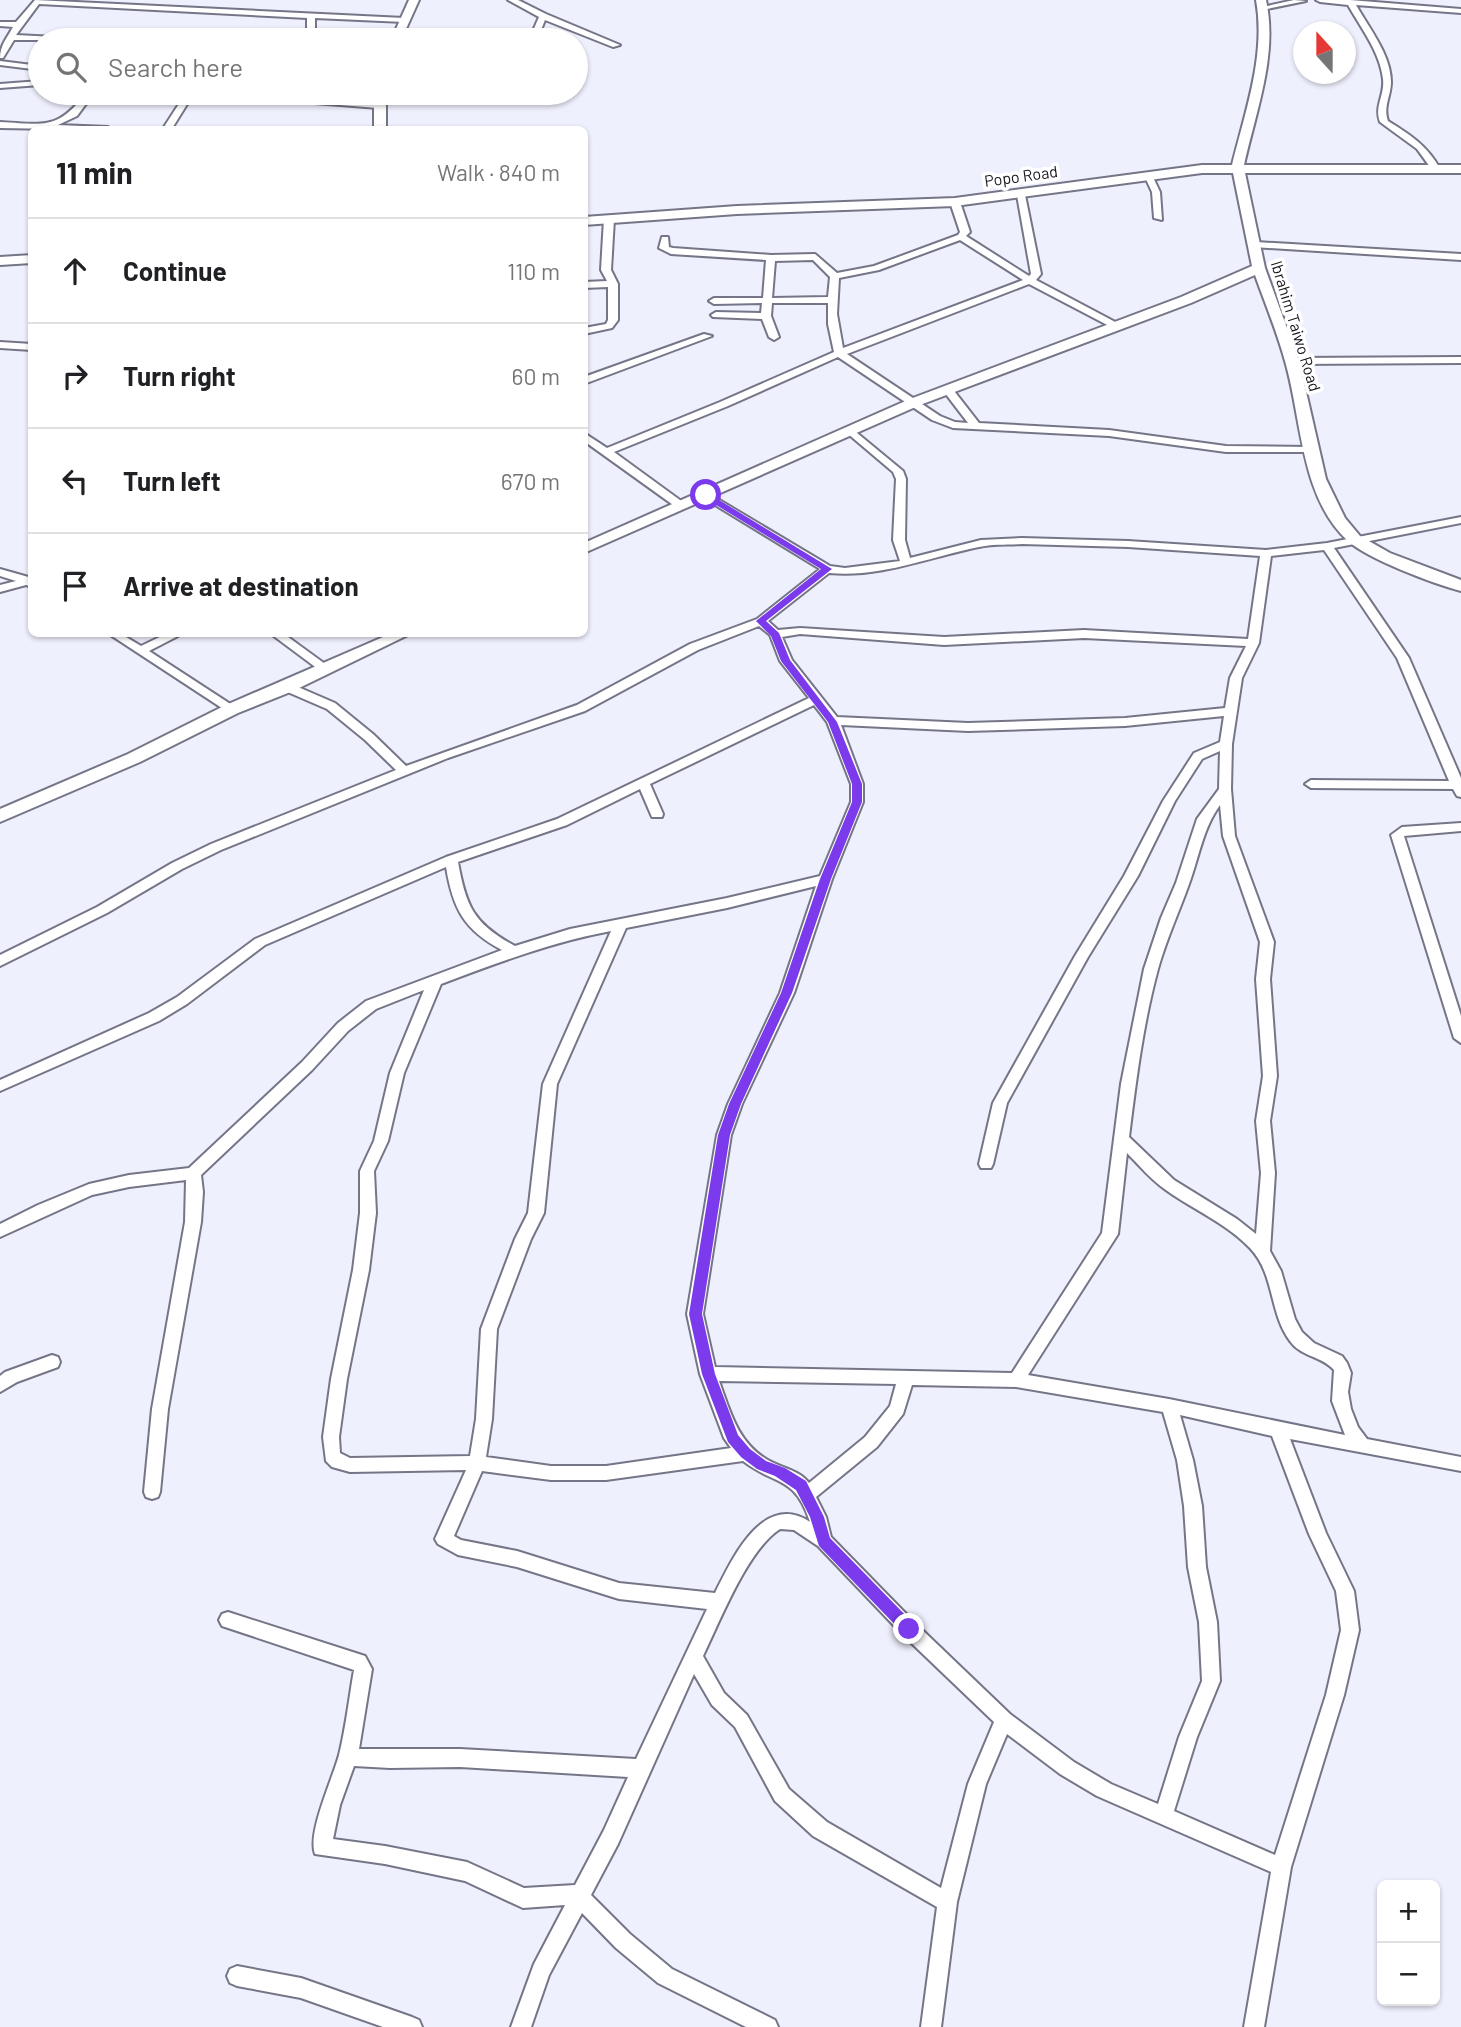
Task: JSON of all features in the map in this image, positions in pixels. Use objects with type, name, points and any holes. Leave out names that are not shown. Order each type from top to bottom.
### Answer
[{"type":"main road","points":[[401,28],[414,0]]},
{"type":"main road","name":"Ibrahim Taiwo Road","points":[[1262,4],[1266,25],[1265,48],[1238,167],[1259,268],[1292,362],[1311,450],[1331,507],[1338,520],[1356,538],[1385,556],[1461,586]]},
{"type":"main road","points":[[379,105],[380,126]]},
{"type":"main road","name":"Popo Road","points":[[588,220],[955,202],[1021,195],[1148,175],[1238,167],[1461,169]]},
{"type":"main road","points":[[0,261],[28,259]]},
{"type":"main road","points":[[588,547],[915,402],[1228,283],[1259,268]]},
{"type":"main road","points":[[0,816],[134,758],[232,709],[288,687],[395,637]]},
{"type":"street","points":[[257,14],[261,0]]},
{"type":"street","points":[[512,0],[573,28]]},
{"type":"street","points":[[1292,0],[1302,1]]},
{"type":"street","points":[[1262,4],[1319,0],[1461,11]]},
{"type":"street","points":[[0,56],[9,37],[38,1],[404,20]]},
{"type":"street","points":[[1351,3],[1383,61],[1387,83],[1381,98],[1381,116],[1384,122],[1420,145],[1429,154],[1436,169]]},
{"type":"street","points":[[538,28],[543,16]]},
{"type":"street","points":[[311,17],[311,28]]},
{"type":"street","points":[[0,24],[18,25]]},
{"type":"street","points":[[588,34],[616,45]]},
{"type":"street","points":[[9,37],[28,38]]},
{"type":"street","points":[[0,64],[28,67]]},
{"type":"street","points":[[0,86],[28,84]]},
{"type":"street","points":[[0,125],[49,126],[74,114],[81,105]]},
{"type":"street","points":[[169,126],[182,105]]},
{"type":"street","points":[[1148,175],[1156,192],[1159,218]]},
{"type":"street","points":[[605,452],[724,404],[839,353],[1030,281],[1036,274],[1021,195]]},
{"type":"street","points":[[665,239],[664,248],[671,251],[771,258],[815,257],[835,276],[853,275],[961,236],[965,232],[955,202]]},
{"type":"street","points":[[588,330],[609,327],[613,320],[613,284],[606,270],[609,219]]},
{"type":"street","points":[[961,236],[1030,281],[1116,326]]},
{"type":"street","points":[[1256,245],[1461,257]]},
{"type":"street","points":[[771,258],[766,316],[774,337]]},
{"type":"street","points":[[835,276],[831,300],[832,330],[839,353],[944,423],[1109,433],[1226,449],[1311,450]]},
{"type":"street","points":[[588,285],[613,284]]},
{"type":"street","points":[[714,301],[767,303],[831,300]]},
{"type":"street","points":[[716,315],[766,316]]},
{"type":"street","points":[[588,380],[707,336]]},
{"type":"street","points":[[0,345],[28,347]]},
{"type":"street","points":[[1292,362],[1461,360]]},
{"type":"street","points":[[947,389],[975,425]]},
{"type":"street","points":[[850,431],[898,471],[901,479],[899,540],[906,563]]},
{"type":"street","points":[[588,439],[680,505]]},
{"type":"street","points":[[706,495],[827,569],[869,570],[981,543],[1022,541],[1128,544],[1266,553],[1327,547],[1356,538],[1461,520]]},
{"type":"street","points":[[1311,784],[1460,787],[1403,658],[1327,547]]},
{"type":"street","points":[[1262,1253],[1268,1173],[1263,1121],[1270,1076],[1263,979],[1267,942],[1229,836],[1225,789],[1226,744],[1236,678],[1254,643],[1266,553]]},
{"type":"street","points":[[0,961],[102,910],[177,866],[216,847],[404,771],[581,708],[694,647],[761,621],[827,569]]},
{"type":"street","points":[[0,572],[28,581]]},
{"type":"street","points":[[0,589],[28,582]]},
{"type":"street","points":[[761,621],[775,635],[786,661],[832,722],[857,784],[857,802],[825,879],[787,993],[735,1104],[724,1135],[695,1314],[708,1374],[732,1438],[761,1465],[780,1472],[801,1485],[817,1517],[824,1541]]},
{"type":"street","points":[[775,635],[800,631],[944,641],[1084,634],[1254,643]]},
{"type":"street","points":[[119,637],[232,709]]},
{"type":"street","points":[[141,650],[168,637]]},
{"type":"street","points":[[281,637],[326,669]]},
{"type":"street","points":[[288,687],[331,706],[369,737],[404,771]]},
{"type":"street","points":[[0,1086],[156,1016],[217,976],[237,957],[260,942],[451,860],[562,822],[814,700]]},
{"type":"street","points":[[832,722],[968,727],[1125,722],[1232,711]]},
{"type":"street","points":[[986,1164],[1000,1103],[1082,956],[1131,876],[1169,801],[1198,756],[1226,744]]},
{"type":"street","points":[[643,783],[657,814]]},
{"type":"street","points":[[1016,1380],[1110,1234],[1128,1084],[1152,969],[1168,918],[1184,883],[1203,819],[1225,789]]},
{"type":"street","points":[[1461,827],[1402,831],[1397,835],[1461,1038]]},
{"type":"street","points":[[451,860],[458,902],[469,920],[491,939],[514,951]]},
{"type":"street","points":[[0,1231],[89,1190],[129,1181],[193,1173],[289,1084],[343,1027],[371,1005],[514,951],[570,934],[727,903],[825,879]]},
{"type":"street","points":[[621,923],[550,1084],[536,1213],[523,1238],[489,1329],[484,1419],[477,1463],[444,1539],[458,1547],[517,1559],[619,1591],[720,1602]]},
{"type":"street","points":[[436,979],[397,1073],[381,1141],[367,1171],[368,1213],[339,1378],[331,1437],[332,1457],[338,1462],[350,1465],[477,1463],[551,1473],[606,1473],[746,1453]]},
{"type":"street","points":[[1121,1139],[1139,1153],[1156,1174],[1225,1218],[1262,1253],[1270,1264],[1289,1326],[1297,1338],[1308,1350],[1327,1356],[1339,1364],[1343,1374],[1340,1385],[1343,1412],[1354,1437],[1361,1444]]},
{"type":"street","points":[[152,1492],[160,1409],[193,1222],[193,1173]]},
{"type":"street","points":[[0,1385],[11,1377],[52,1362]]},
{"type":"street","points":[[708,1374],[1016,1380],[1169,1406],[1278,1430],[1461,1464]]},
{"type":"street","points":[[806,1495],[871,1441],[897,1409],[906,1379]]},
{"type":"street","points":[[1164,1814],[1188,1737],[1212,1681],[1208,1622],[1197,1567],[1193,1506],[1185,1460],[1169,1406]]},
{"type":"street","points":[[1254,2027],[1281,1867],[1335,1695],[1350,1630],[1345,1591],[1318,1534],[1278,1430]]},
{"type":"street","points":[[521,2027],[541,1970],[611,1837],[693,1656],[735,1571],[754,1542],[778,1521],[797,1523],[824,1541],[1004,1720],[1067,1769],[1095,1785],[1281,1867]]},
{"type":"street","points":[[229,1620],[359,1662],[363,1669],[348,1756],[331,1805],[322,1847],[385,1855],[467,1872],[523,1898],[579,1895],[623,1941],[665,1976],[768,2027]]},
{"type":"street","points":[[693,1656],[718,1699],[741,1721],[782,1795],[820,1829],[947,1902]]},
{"type":"street","points":[[931,2027],[947,1902],[977,1784],[1004,1720]]},
{"type":"street","points":[[348,1756],[370,1760],[460,1759],[641,1769]]},
{"type":"street","points":[[237,1976],[301,1988],[412,2027]]},
{"type":"route","points":[[706,495],[827,569],[761,621],[775,635],[786,661],[832,722],[857,784],[857,802],[825,879],[787,993],[735,1104],[724,1135],[695,1314],[708,1374],[732,1438],[761,1465],[780,1472],[801,1485],[817,1517],[824,1541],[909,1629]]}]
